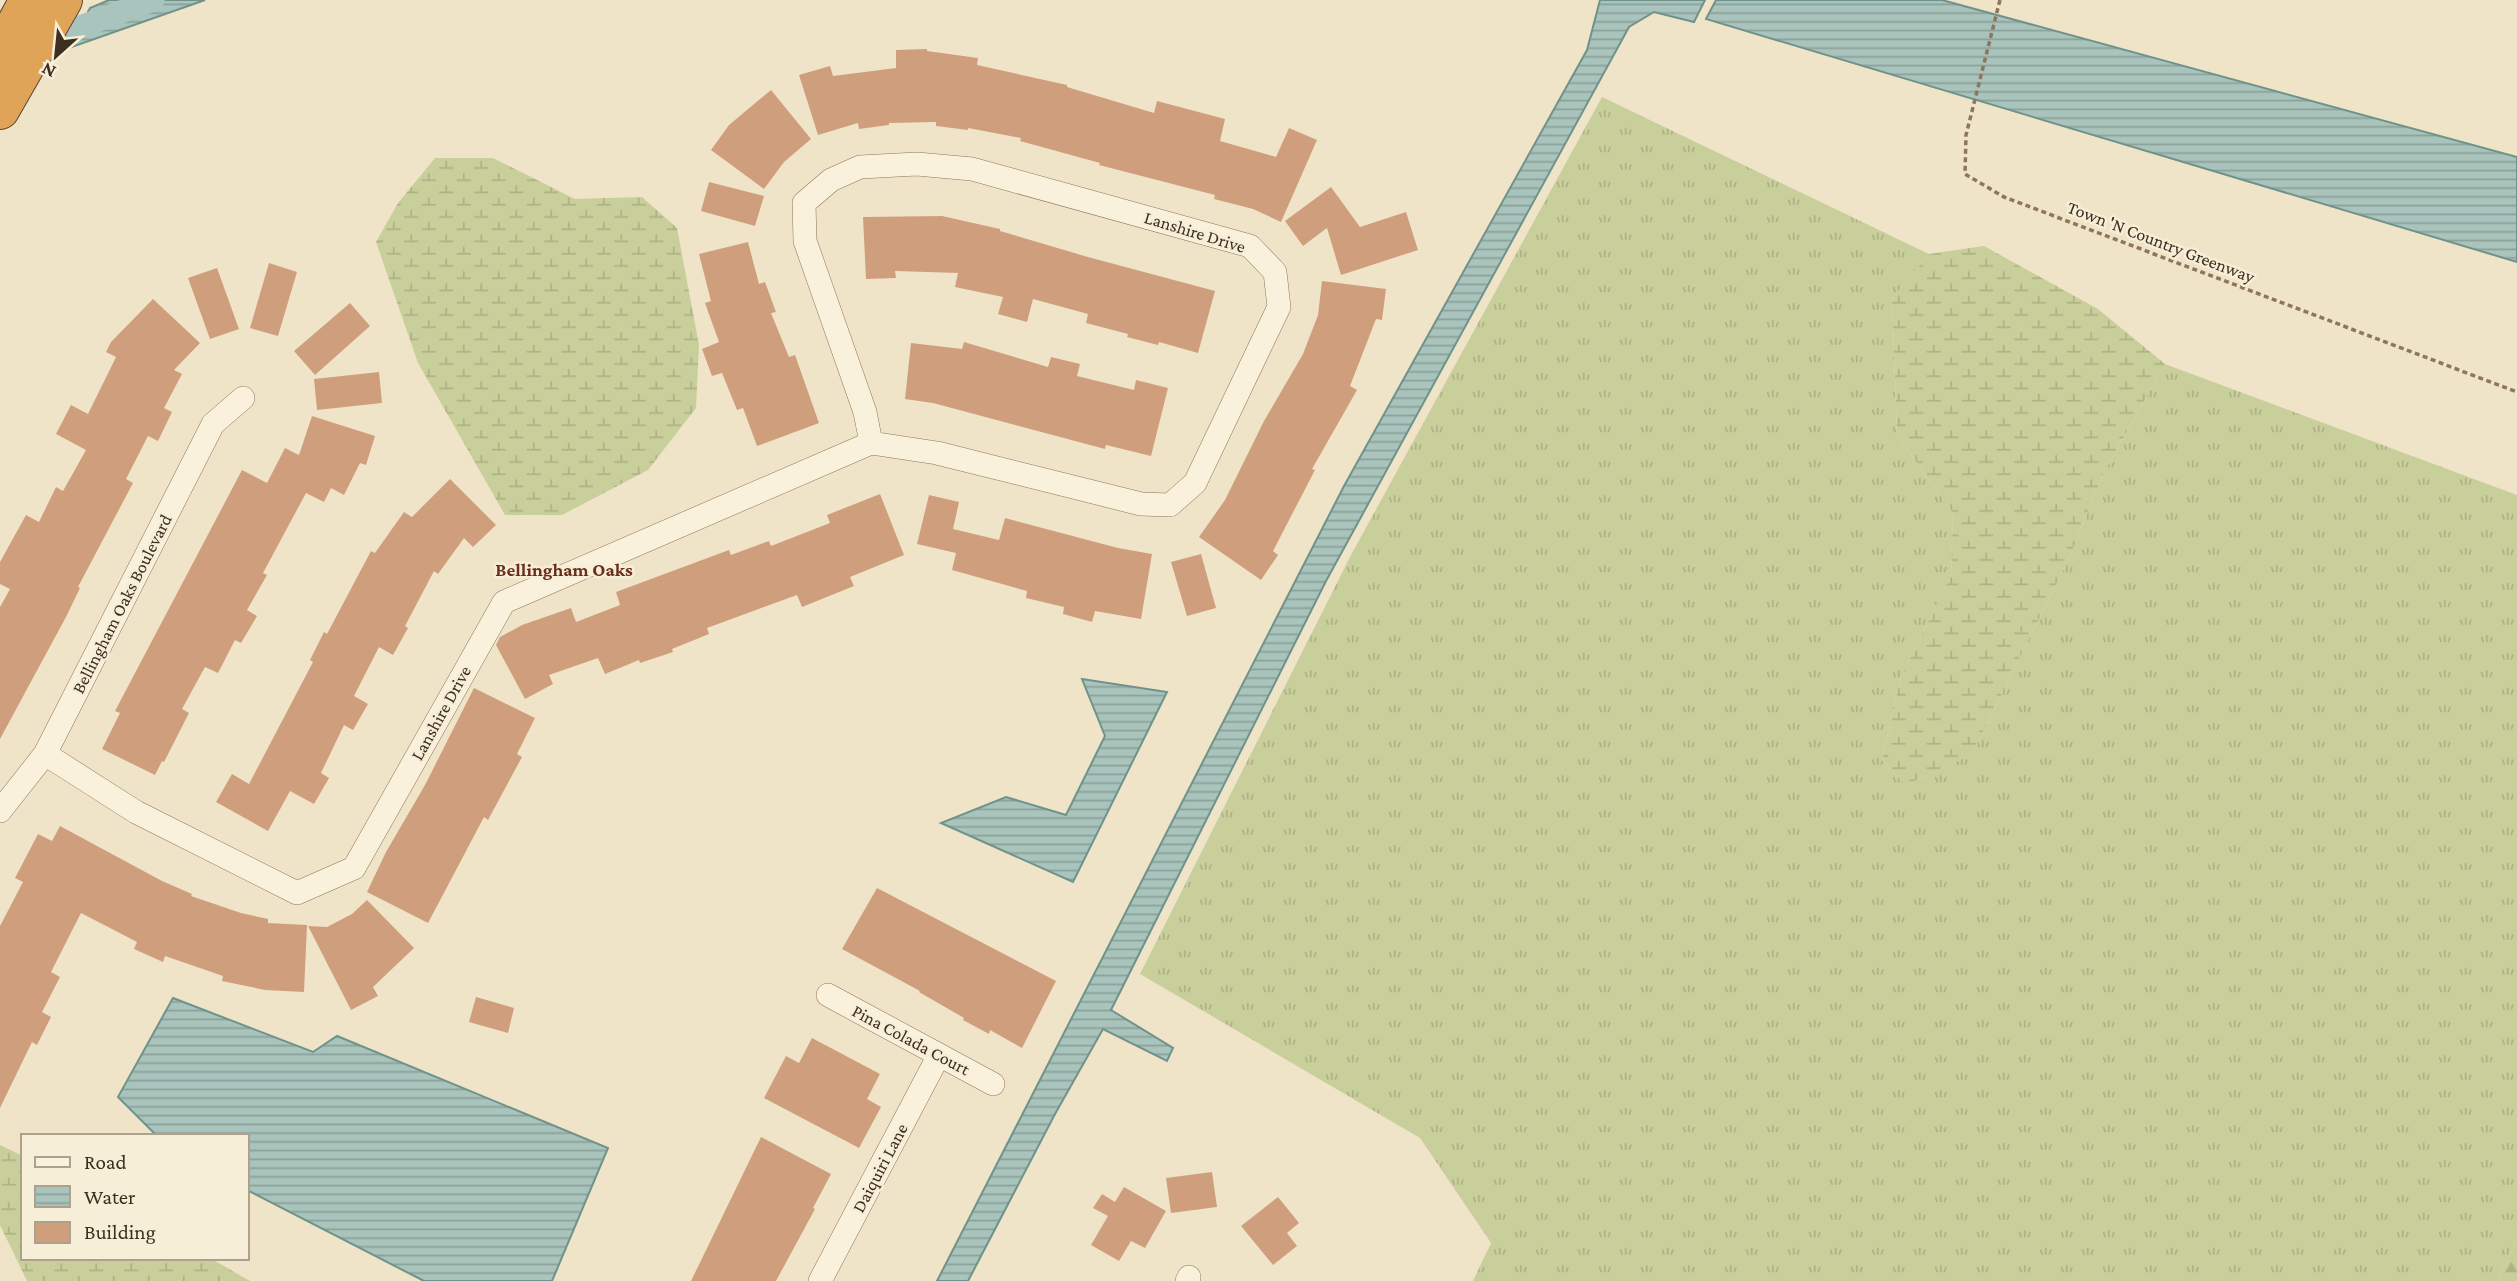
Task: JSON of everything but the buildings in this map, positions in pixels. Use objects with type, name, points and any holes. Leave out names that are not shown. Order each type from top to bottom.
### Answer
[{"type":"highway","points":[[0,52],[29,0]]},
{"type":"highway","points":[[0,110],[63,0]]},
{"type":"street","name":"Lanshire Drive","points":[[46,754],[136,812],[297,894],[354,868],[504,602],[872,443],[937,453],[1142,504],[1170,505],[1195,483],[1279,306],[1275,272],[1250,246],[972,169],[917,164],[860,167],[831,180],[804,204],[805,241],[864,412],[872,443]]},
{"type":"street","name":"Bellingham Oaks Boulevard","points":[[0,811],[46,754],[212,424],[243,398]]},
{"type":"street","name":"Pina Colada Court","points":[[828,995],[993,1084]]},
{"type":"street","name":"Daiquiri Lane","points":[[820,1281],[939,1055]]},
{"type":"path","name":"Town 'N Country Greenway","points":[[2000,0],[1966,135],[1965,174],[2004,197],[2517,393]]},
{"type":"green space","points":[[1602,97],[1929,254],[1892,299],[1897,435],[1953,513],[1951,575],[1901,677],[1882,760],[1906,785],[1972,754],[2070,556],[2103,474],[2165,364],[2517,495],[2517,1240],[2497,1281],[1473,1281],[1491,1243],[1420,1138],[1140,974],[1351,555]]},
{"type":"green space","points":[[435,158],[493,158],[575,199],[642,197],[677,228],[699,345],[696,408],[648,470],[562,515],[505,515],[418,363],[376,242],[398,203]]},
{"type":"green space","points":[[1984,246],[2098,309],[2165,364],[2103,474],[2070,556],[1972,754],[1906,785],[1882,760],[1901,677],[1951,575],[1953,513],[1897,435],[1892,299],[1929,254]]},
{"type":"green space","points":[[0,1145],[21,1155],[21,1260],[213,1260],[250,1281],[27,1281],[0,1225]]},
{"type":"green space","points":[[2517,1240],[2517,1281],[2497,1281]]},
{"type":"water","points":[[109,0],[205,0],[69,48],[90,8]]},
{"type":"water","points":[[1600,0],[1705,0],[1694,22],[1654,12],[1629,27],[1326,581],[1111,1010],[1173,1048],[1167,1061],[1103,1029],[1055,1114],[968,1281],[937,1281],[1344,486],[1587,50]]},
{"type":"water","points":[[1716,0],[1942,0],[2517,157],[2517,262],[1706,19]]},
{"type":"water","points":[[1082,679],[1167,692],[1073,882],[941,823],[1006,797],[1066,815],[1105,736]]},
{"type":"water","points":[[173,998],[313,1052],[337,1036],[608,1148],[552,1281],[424,1281],[248,1191],[248,1134],[155,1134],[118,1097]]},
{"type":"waterway","points":[[39,31],[80,27],[153,0]]},
{"type":"district","name":"Bellingham Oaks","points":[[564,569]]}]
